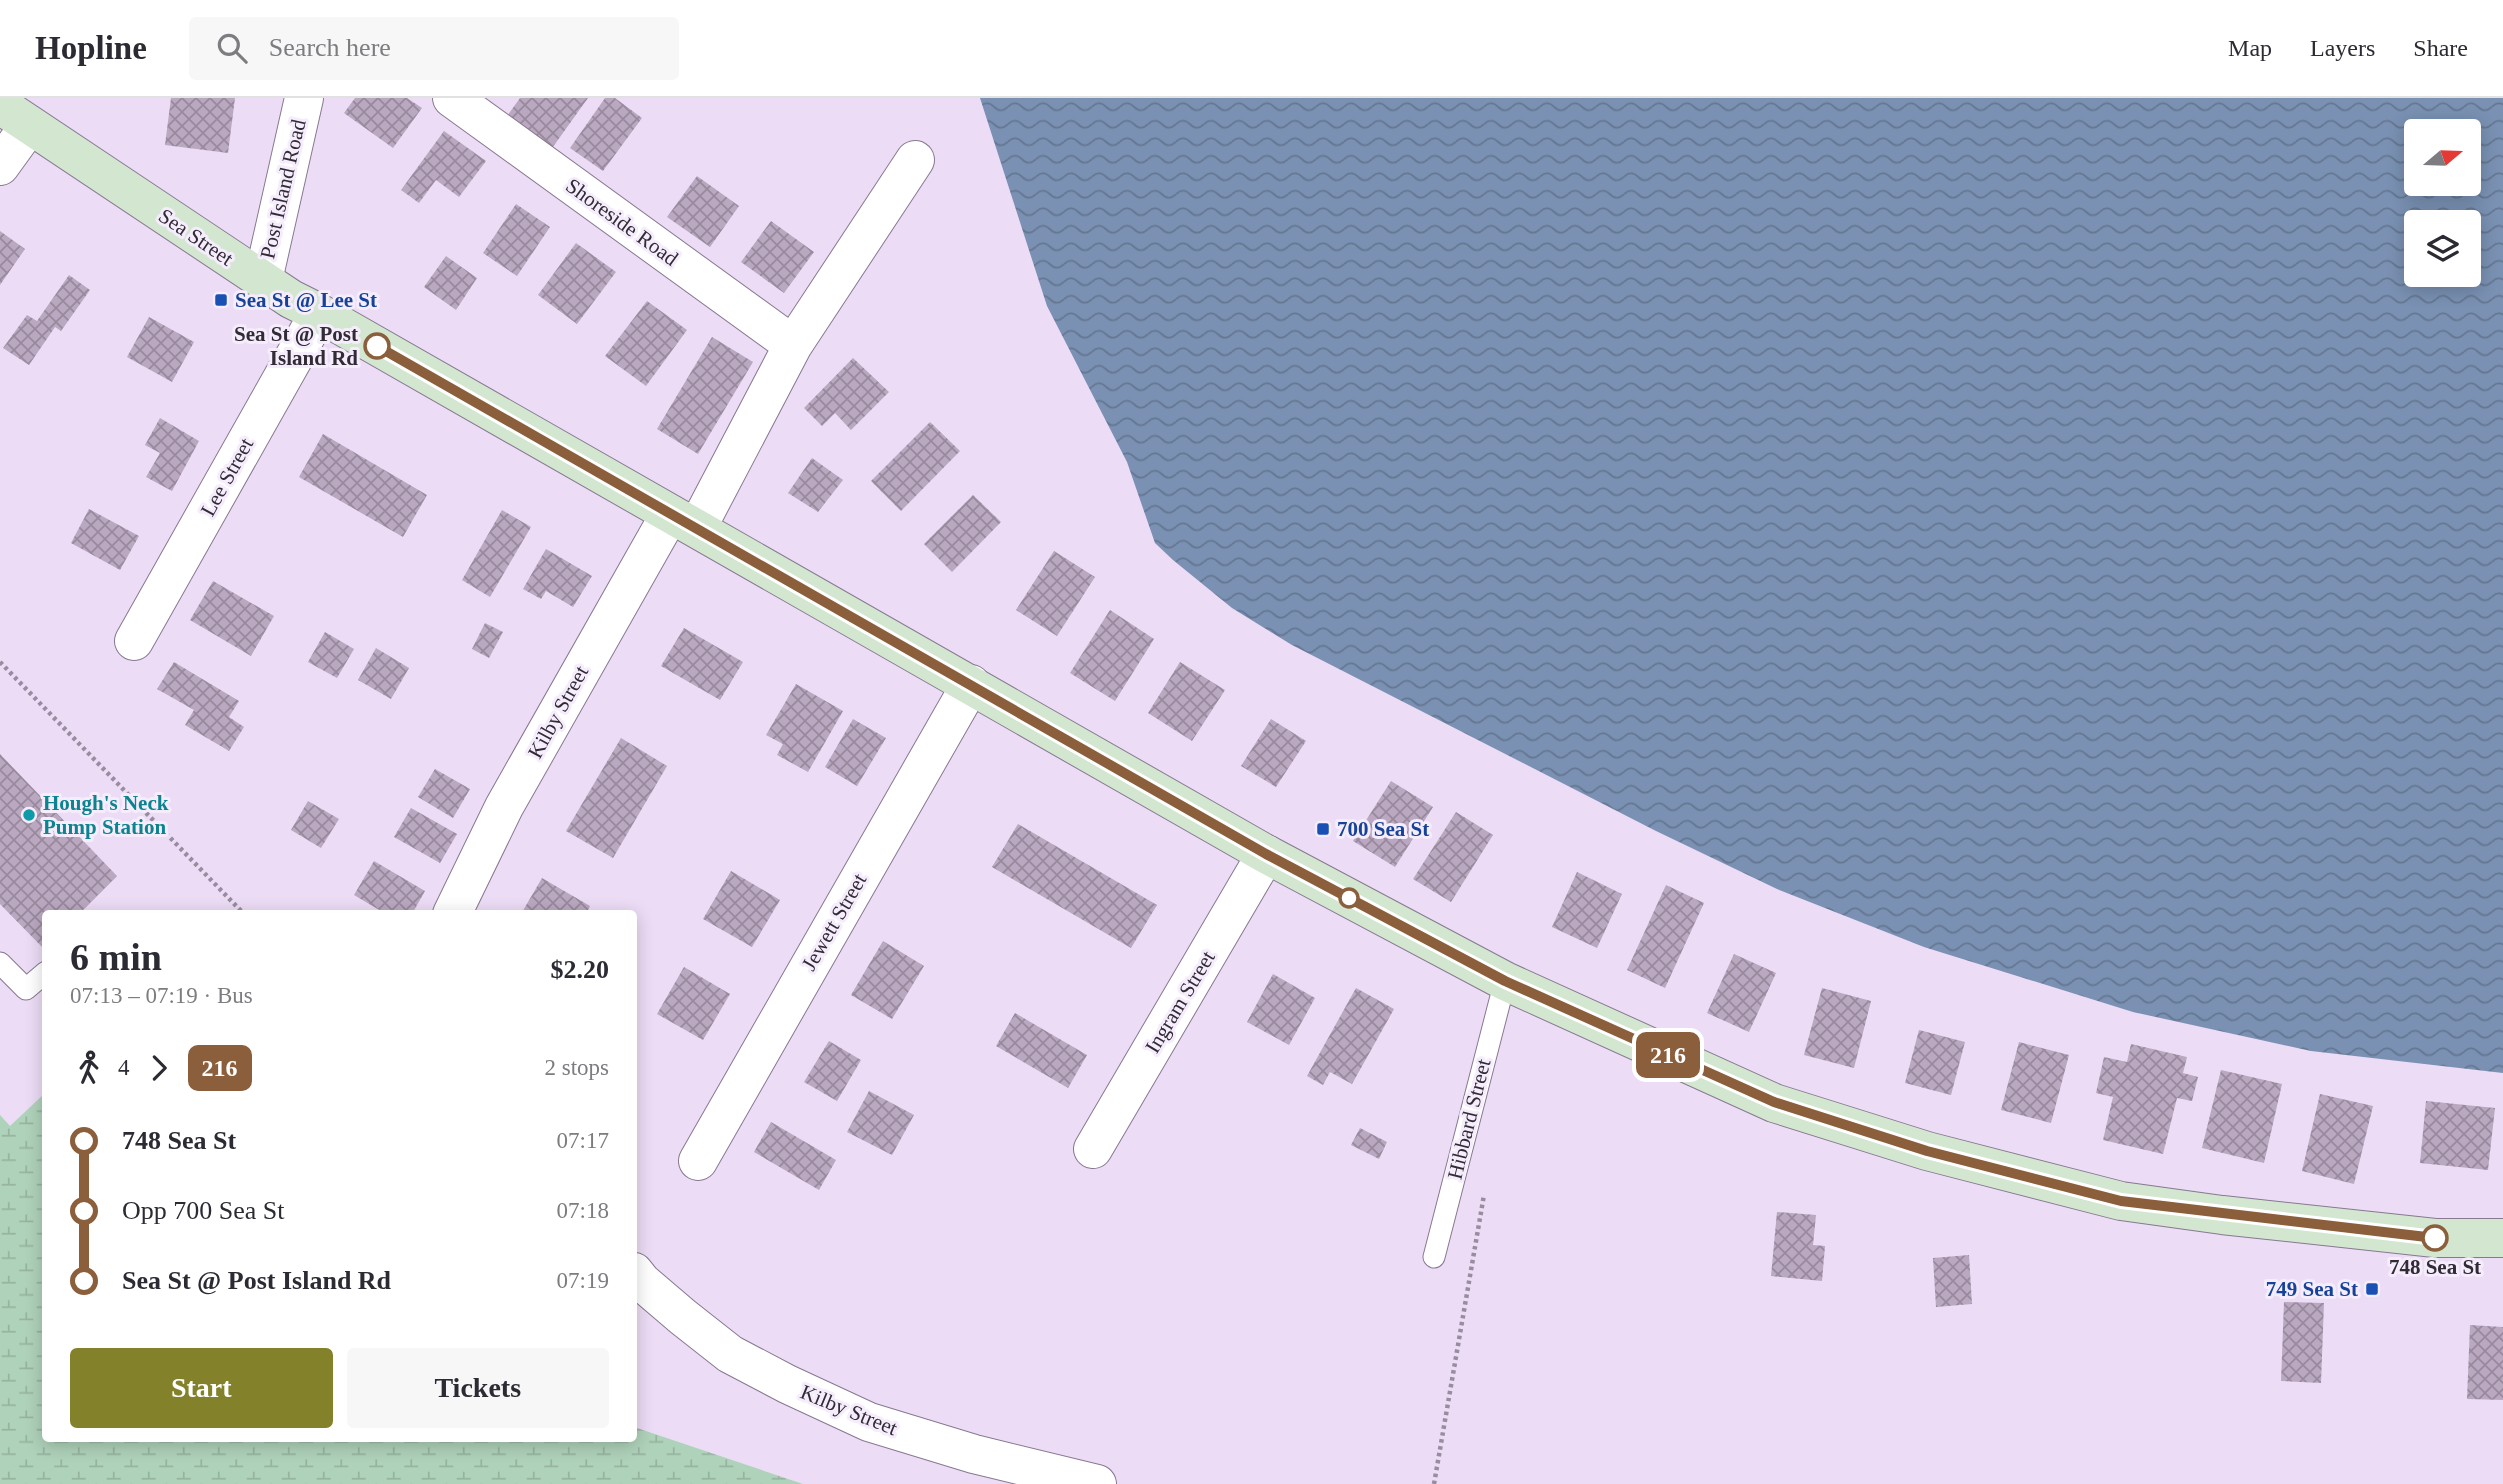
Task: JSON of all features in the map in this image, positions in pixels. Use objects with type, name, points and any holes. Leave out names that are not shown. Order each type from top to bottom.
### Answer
[{"type":"main road","name":"Sea Street","points":[[15,115],[291,299],[1266,854],[1505,981],[1774,1102],[1927,1151],[2013,1175],[2121,1201],[2222,1215],[2435,1238],[2503,1238]]},
{"type":"street","name":"Post Island Road","points":[[263,280],[304,98]]},
{"type":"street","name":"Shoreside Road","points":[[452,98],[793,345]]},
{"type":"street","points":[[0,166],[15,115]]},
{"type":"street","points":[[683,521],[793,345],[915,160]]},
{"type":"street","name":"Lee Street","points":[[134,641],[319,313]]},
{"type":"street","name":"Kilby Street","points":[[454,910],[505,807],[683,521]]},
{"type":"street","name":"Jewett Street","points":[[698,1161],[971,684]]},
{"type":"street","name":"Ingram Street","points":[[1093,1149],[1266,854]]},
{"type":"street","name":"Kilby Street","points":[[637,1276],[730,1354],[869,1422],[974,1454],[1097,1484]]},
{"type":"lane","points":[[0,963],[26,989],[42,975]]},
{"type":"lane","name":"Hibbard Street","points":[[1434,1257],[1505,981]]},
{"type":"path","points":[[0,662],[240,910]]},
{"type":"path","points":[[1434,1484],[1487,1183]]},
{"type":"green space","points":[[42,1096],[42,1442],[637,1442],[637,1428],[803,1484],[0,1484],[0,1115],[10,1126]]},
{"type":"water","points":[[980,98],[2503,98],[2503,1073],[2311,1051],[2133,1012],[1924,947],[1777,889],[1656,831],[1292,645],[1232,608],[1155,543],[1127,462],[1047,306]]},
{"type":"building","points":[[171,98],[235,98],[228,153],[165,145]]},
{"type":"building","points":[[355,98],[407,98],[422,108],[393,148],[344,113]]},
{"type":"building","points":[[520,98],[588,98],[550,151],[505,119]]},
{"type":"building","points":[[605,98],[615,98],[642,118],[603,171],[570,148]]},
{"type":"building","points":[[444,131],[486,161],[459,197],[436,180],[419,203],[401,190]]},
{"type":"building","points":[[697,176],[739,206],[710,247],[667,217]]},
{"type":"building","points":[[516,204],[550,227],[517,276],[483,253]]},
{"type":"building","points":[[771,221],[814,252],[784,293],[741,262]]},
{"type":"building","points":[[0,231],[25,249],[0,285]]},
{"type":"building","points":[[576,243],[616,272],[577,324],[538,295]]},
{"type":"building","points":[[446,256],[477,278],[456,310],[424,287]]},
{"type":"building","points":[[69,275],[90,290],[61,331],[55,327],[29,365],[3,348],[27,315],[37,321]]},
{"type":"building","points":[[647,301],[687,330],[646,386],[605,356]]},
{"type":"building","points":[[149,317],[194,342],[172,382],[127,357]]},
{"type":"building","points":[[712,337],[753,362],[698,454],[657,429]]},
{"type":"building","points":[[853,358],[889,392],[851,430],[835,413],[822,426],[804,408]]},
{"type":"building","points":[[160,418],[199,441],[172,491],[146,477],[160,453],[145,445]]},
{"type":"building","points":[[930,422],[960,451],[901,511],[871,481]]},
{"type":"building","points":[[323,434],[427,495],[403,537],[299,477]]},
{"type":"building","points":[[812,458],[843,480],[818,512],[788,493]]},
{"type":"building","points":[[973,495],[1001,522],[952,572],[924,544]]},
{"type":"building","points":[[89,509],[139,536],[120,570],[71,543]]},
{"type":"building","points":[[502,510],[531,527],[490,597],[462,580]]},
{"type":"building","points":[[546,549],[592,576],[573,607],[546,591],[541,599],[523,589]]},
{"type":"building","points":[[1054,551],[1095,577],[1057,636],[1016,610]]},
{"type":"building","points":[[213,581],[274,616],[251,656],[190,620]]},
{"type":"building","points":[[1110,610],[1154,639],[1115,701],[1070,673]]},
{"type":"building","points":[[485,623],[503,632],[489,658],[472,649]]},
{"type":"building","points":[[684,628],[743,662],[720,700],[661,666]]},
{"type":"building","points":[[325,632],[354,649],[337,678],[308,662]]},
{"type":"building","points":[[376,648],[409,668],[391,699],[358,680]]},
{"type":"building","points":[[174,662],[239,701],[229,717],[244,727],[229,751],[185,725],[194,710],[157,689]]},
{"type":"building","points":[[1180,662],[1225,690],[1192,741],[1148,713]]},
{"type":"building","points":[[796,684],[843,711],[808,772],[777,755],[783,744],[766,735]]},
{"type":"building","points":[[853,719],[886,738],[857,786],[825,767]]},
{"type":"building","points":[[1271,719],[1306,741],[1276,787],[1241,766]]},
{"type":"building","points":[[621,738],[667,766],[613,858],[566,831]]},
{"type":"building","name":"Hough's Neck Pump Station","points":[[0,754],[117,876],[83,910],[42,910],[42,947],[0,904]]},
{"type":"building","points":[[435,769],[470,789],[453,818],[418,797]]},
{"type":"building","points":[[1391,781],[1433,807],[1395,867],[1353,841]]},
{"type":"building","points":[[308,801],[339,819],[321,848],[291,830]]},
{"type":"building","points":[[411,808],[457,834],[440,863],[394,837]]},
{"type":"building","points":[[1456,812],[1493,835],[1451,902],[1413,879]]},
{"type":"building","points":[[1018,824],[1157,905],[1131,948],[992,867]]},
{"type":"building","points":[[374,861],[425,891],[414,910],[379,910],[354,895]]},
{"type":"building","points":[[731,871],[780,900],[752,947],[703,919]]},
{"type":"building","points":[[1577,872],[1622,894],[1597,948],[1552,927]]},
{"type":"building","points":[[542,878],[590,906],[588,910],[523,910]]},
{"type":"building","points":[[1666,885],[1704,903],[1665,988],[1627,970]]},
{"type":"building","points":[[883,941],[924,966],[892,1019],[851,995]]},
{"type":"building","points":[[1734,954],[1776,973],[1749,1032],[1707,1013]]},
{"type":"building","points":[[684,967],[730,994],[703,1040],[657,1014]]},
{"type":"building","points":[[1273,974],[1315,998],[1289,1045],[1247,1022]]},
{"type":"building","points":[[1356,988],[1394,1009],[1352,1084],[1330,1072],[1323,1085],[1307,1076]]},
{"type":"building","points":[[1822,988],[1871,1001],[1854,1068],[1804,1055]]},
{"type":"building","points":[[1015,1013],[1087,1055],[1068,1088],[996,1046]]},
{"type":"building","points":[[1919,1030],[1965,1042],[1951,1095],[1905,1083]]},
{"type":"building","points":[[829,1041],[861,1060],[837,1101],[804,1082]]},
{"type":"building","points":[[2019,1042],[2069,1055],[2051,1123],[2001,1110]]},
{"type":"building","points":[[2131,1044],[2187,1057],[2183,1073],[2198,1077],[2192,1101],[2177,1098],[2163,1154],[2103,1140],[2113,1097],[2096,1093],[2104,1057],[2127,1062]]},
{"type":"building","points":[[2221,1070],[2282,1084],[2264,1163],[2202,1148]]},
{"type":"building","points":[[869,1091],[914,1115],[892,1155],[847,1132]]},
{"type":"building","points":[[2320,1094],[2373,1106],[2354,1184],[2302,1171]]},
{"type":"building","points":[[2426,1101],[2495,1108],[2488,1170],[2420,1163]]},
{"type":"building","points":[[771,1122],[836,1160],[819,1190],[754,1152]]},
{"type":"building","points":[[1360,1128],[1387,1142],[1379,1159],[1351,1145]]},
{"type":"building","points":[[1777,1212],[1816,1215],[1813,1245],[1825,1246],[1822,1281],[1771,1276]]},
{"type":"building","points":[[1969,1255],[1972,1304],[1936,1307],[1933,1258]]},
{"type":"building","points":[[2284,1302],[2324,1303],[2321,1383],[2281,1381]]},
{"type":"building","points":[[2470,1325],[2503,1327],[2503,1400],[2467,1399]]},
{"type":"bus line","name":"216","points":[[377,346],[1266,854],[1505,981],[1774,1102],[1927,1151],[2121,1201],[2435,1238]]},
{"type":"place","name":"Sea St @ Lee St","points":[[221,300]]},
{"type":"place","name":"Sea St @ Post Island Rd","points":[[377,346]]},
{"type":"place","name":"Hough's Neck Pump Station","points":[[29,815]]},
{"type":"place","name":"700 Sea St","points":[[1323,829]]},
{"type":"place","name":"748 Sea St","points":[[2435,1238]]},
{"type":"place","name":"749 Sea St","points":[[2372,1289]]}]
